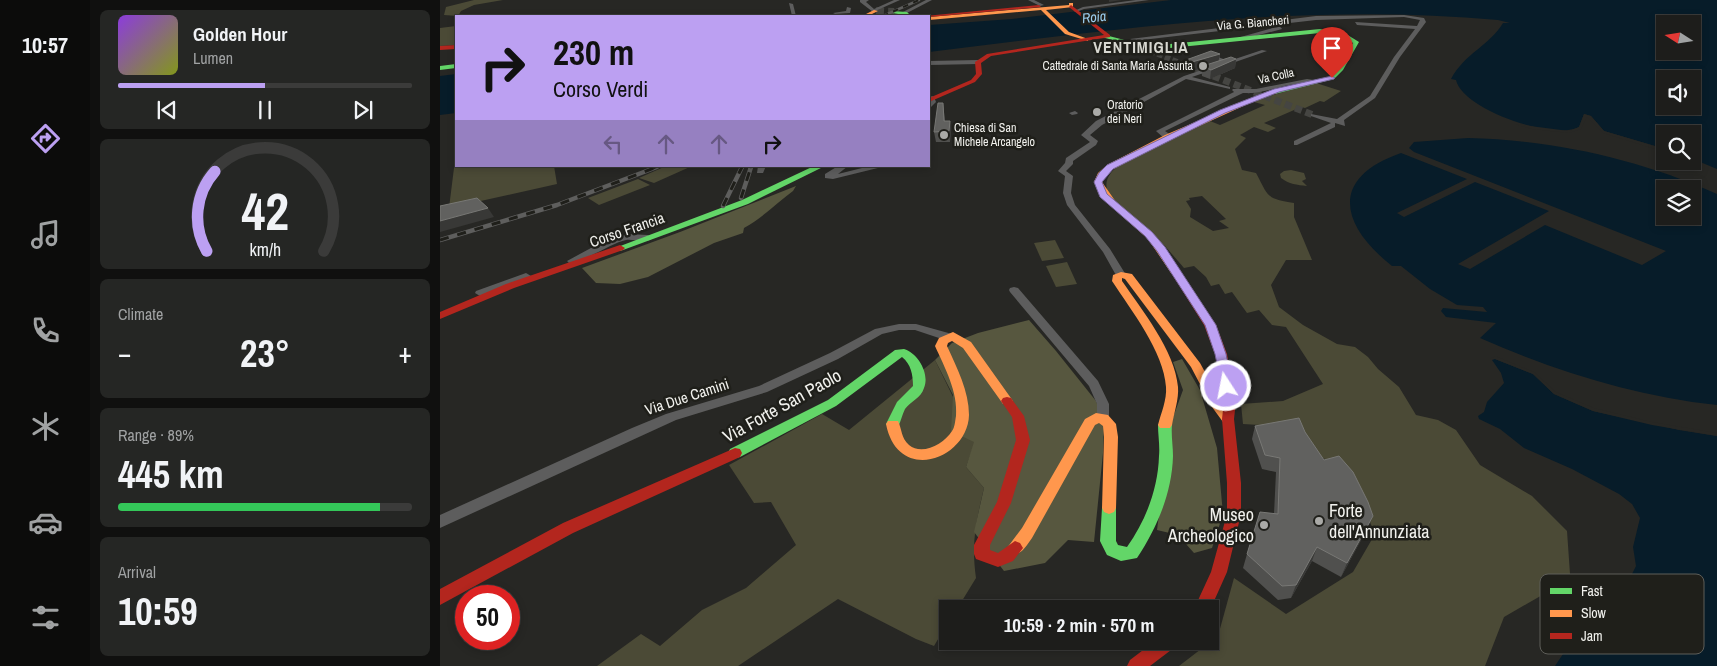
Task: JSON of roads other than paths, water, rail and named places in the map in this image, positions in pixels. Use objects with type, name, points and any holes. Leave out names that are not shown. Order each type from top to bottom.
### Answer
[{"type":"main road","points":[[988,13],[1039,6]]},
{"type":"main road","points":[[1039,6],[1069,39],[1092,40]]},
{"type":"main road","points":[[930,17],[1039,6],[1072,6],[1106,34],[1092,40],[1069,39],[989,55],[978,62],[979,74],[973,81],[930,101]]},
{"type":"main road","points":[[930,17],[1026,11],[1037,12],[1051,20]]},
{"type":"main road","name":"Via G. Biancheri","points":[[1106,34],[1139,44],[1240,38],[1313,31],[1338,33],[1356,42],[1340,70],[1332,78],[1317,82]]},
{"type":"main road","points":[[440,48],[455,47]]},
{"type":"main road","points":[[1206,600],[1219,572],[1234,514],[1234,483],[1228,419],[1230,401],[1220,354],[1210,325],[1161,249],[1148,234],[1103,195],[1098,182],[1110,167],[1168,137],[1260,96],[1317,82]]},
{"type":"main road","name":"Corso Francia","points":[[440,316],[508,286],[696,223],[785,186],[819,167]]},
{"type":"main road","points":[[948,337],[957,337],[967,345],[1004,395],[1018,416],[1023,440],[1004,503],[982,544],[982,554],[989,559],[997,560],[1008,555],[1024,535],[1068,464],[1090,422],[1096,418],[1103,418],[1110,424],[1108,541],[1112,550],[1121,554],[1131,553],[1140,543],[1158,500],[1166,458],[1164,428],[1171,396],[1171,382],[1155,345],[1117,281],[1117,277],[1121,275],[1128,276],[1196,366],[1216,404],[1228,419]]},
{"type":"main road","name":"Via Forte San Paolo","points":[[440,597],[568,528],[745,448],[832,403],[899,353],[904,352],[910,355],[915,366],[919,385],[916,392],[904,401],[897,411],[893,423],[894,434],[900,446],[908,452],[917,456],[932,454],[955,438],[961,427],[961,394],[941,346],[948,337]]},
{"type":"main road","points":[[1136,666],[1157,650]]},
{"type":"street","points":[[867,0],[862,1],[871,13],[898,0]]},
{"type":"street","points":[[901,14],[930,0]]},
{"type":"street","points":[[1072,6],[1120,4],[1143,0]]},
{"type":"street","points":[[834,6],[835,15],[848,12],[849,8]]},
{"type":"street","points":[[791,7],[794,15]]},
{"type":"street","points":[[1139,44],[1303,20],[1386,16],[1419,18],[1423,22],[1397,57],[1373,97],[1298,143]]},
{"type":"street","points":[[1240,38],[1285,27],[1303,20]]},
{"type":"street","points":[[1317,20],[1418,28]]},
{"type":"street","points":[[1121,275],[1107,250],[1071,205],[1067,193],[1066,174],[1062,171],[1069,164],[1069,160],[1094,141],[1085,135],[1099,123],[1186,78],[1264,51]]},
{"type":"street","points":[[1181,67],[1210,56],[1223,60]]},
{"type":"street","points":[[930,62],[978,62]]},
{"type":"street","points":[[1186,78],[1234,90]]},
{"type":"street","name":"Va Colla","points":[[1234,90],[1252,92],[1299,82],[1317,82]]},
{"type":"street","points":[[1216,99],[1234,90]]},
{"type":"street","points":[[1168,137],[1160,131],[1162,128],[1183,121],[1234,90]]},
{"type":"street","points":[[1313,115],[1333,122]]},
{"type":"street","points":[[842,167],[828,176],[833,177],[878,167]]},
{"type":"street","points":[[440,310],[502,284],[574,260],[605,244],[627,237],[650,239]]},
{"type":"street","points":[[1014,290],[1094,384],[1103,404],[1103,418]]},
{"type":"street","name":"Via Due Camini","points":[[440,522],[671,417],[763,390],[834,356],[879,331],[899,326],[916,327],[948,337]]},
{"type":"water","name":"Roia","points":[[1171,0],[1717,0],[1717,169],[1701,162],[1701,125],[1656,125],[1656,146],[1604,131],[1591,116],[1584,114],[1579,127],[1566,130],[1550,130],[1510,120],[1474,102],[1462,91],[1456,80],[1451,79],[1463,63],[1491,38],[1503,23],[1510,23],[1498,20],[1427,15],[1355,14],[1284,16],[1142,27],[930,52],[930,25],[1012,19]]},
{"type":"water","points":[[455,74],[455,113],[440,115],[440,76]]},
{"type":"water","points":[[1468,138],[1564,147],[1626,161],[1682,180],[1656,180],[1656,225],[1701,225],[1701,188],[1717,194],[1717,405],[1686,401],[1596,381],[1537,361],[1480,338],[1496,323],[1446,317],[1441,311],[1443,308],[1487,312],[1483,307],[1457,305],[1430,289],[1401,266],[1392,266],[1361,235],[1353,219],[1350,204],[1353,189],[1362,175],[1378,163],[1401,153],[1467,179],[1397,213],[1404,217],[1475,182],[1549,211],[1458,264],[1470,269],[1545,225],[1642,265],[1666,251],[1414,152],[1409,148],[1414,142]]},
{"type":"water","points":[[1495,359],[1533,374],[1554,394],[1593,411],[1679,430],[1717,436],[1717,666],[1555,666],[1563,654],[1704,654],[1704,574],[1632,574],[1636,566],[1633,547],[1640,518],[1632,504],[1619,494],[1572,469],[1524,448],[1500,429],[1479,419],[1478,416],[1484,412],[1487,402],[1504,383],[1501,373],[1492,360]]},
{"type":"tunnel","points":[[876,11],[894,12]]},
{"type":"tunnel","points":[[1150,51],[1206,73]]},
{"type":"tunnel","points":[[1203,72],[1313,115]]},
{"type":"railway","points":[[885,15],[919,0]]},
{"type":"railway","points":[[440,240],[557,205],[657,167]]},
{"type":"railway","points":[[723,206],[742,167]]},
{"type":"railway","points":[[741,198],[751,167]]},
{"type":"place","name":"Cattedrale di Santa Maria Assunta","points":[[1203,66]]},
{"type":"place","name":"Oratorio dei Neri","points":[[1097,112]]},
{"type":"place","name":"Chiesa di San Michele Arcangelo","points":[[944,135]]},
{"type":"place","name":"Forte dell'Annunziata","points":[[1319,521]]},
{"type":"place","name":"Museo Archeologico","points":[[1264,525]]},
{"type":"district","name":"VENTIMIGLIA","points":[[1141,47]]}]
